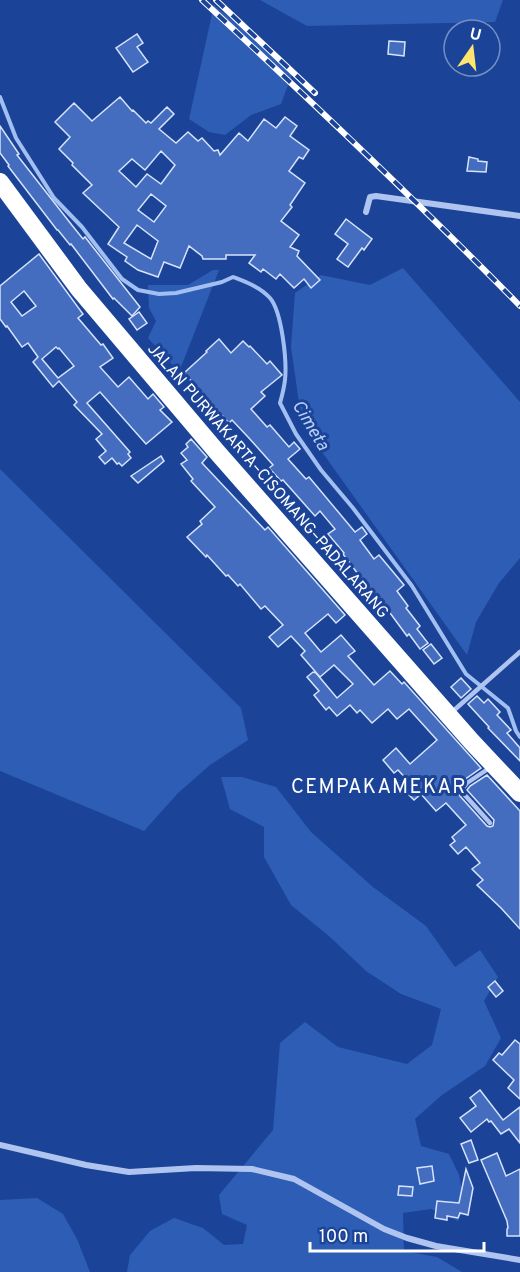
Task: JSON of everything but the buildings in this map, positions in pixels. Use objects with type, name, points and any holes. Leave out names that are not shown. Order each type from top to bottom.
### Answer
[{"type":"highway","name":"JALAN PURWAKARTA–CISOMANG–PADALARANG","points":[[0,183],[79,289],[224,461],[520,793]]},
{"type":"street","points":[[366,212],[370,197],[376,196],[520,216]]},
{"type":"street","points":[[0,1145],[86,1165],[129,1172],[196,1168],[252,1169],[294,1179],[384,1229],[406,1238],[436,1246],[520,1260]]},
{"type":"lane","points":[[449,715],[520,652]]},
{"type":"lane","points":[[490,823],[462,789],[466,783],[494,766]]},
{"type":"shaded area","points":[[260,0],[503,0],[496,18],[442,18],[442,23],[307,26]]},
{"type":"shaded area","points":[[214,5],[294,69],[281,104],[251,115],[225,135],[209,132],[189,119]]},
{"type":"shaded area","points":[[403,268],[520,402],[520,558],[499,583],[476,622],[467,655],[302,424],[291,347],[295,293],[321,275],[370,285]]},
{"type":"shaded area","points":[[213,270],[219,270],[179,372],[148,338],[156,321],[149,308],[148,285],[188,285]]},
{"type":"shaded area","points":[[0,469],[241,708],[248,740],[210,765],[178,793],[144,831],[0,771]]},
{"type":"shaded area","points":[[221,777],[242,777],[276,787],[311,832],[373,887],[426,926],[455,967],[480,950],[498,977],[484,1001],[501,1038],[485,1066],[442,1095],[415,1119],[421,1146],[449,1154],[459,1175],[465,1205],[458,1221],[431,1209],[403,1213],[404,1251],[437,1257],[462,1272],[127,1272],[130,1255],[150,1231],[174,1218],[203,1228],[224,1245],[243,1244],[247,1225],[222,1214],[219,1195],[273,1130],[280,1043],[305,1022],[338,1047],[407,1064],[432,1045],[441,1009],[401,994],[366,971],[291,905],[264,857],[264,827],[230,809]]},
{"type":"shaded area","points":[[37,1198],[63,1214],[77,1239],[90,1272],[0,1272],[0,1200]]},
{"type":"waterway","name":"Cimeta","points":[[0,97],[16,138],[54,198],[82,227],[122,279],[138,290],[159,294],[176,293],[222,282],[233,277],[257,288],[270,298],[278,314],[284,349],[285,380],[280,403],[296,434],[321,470],[412,586],[466,674],[508,708],[520,737]]},
{"type":"railway","points":[[202,0],[363,151],[520,306]]},
{"type":"railway","points":[[216,0],[315,93]]},
{"type":"district","name":"CEMPAKAMEKAR","points":[[379,786]]}]
